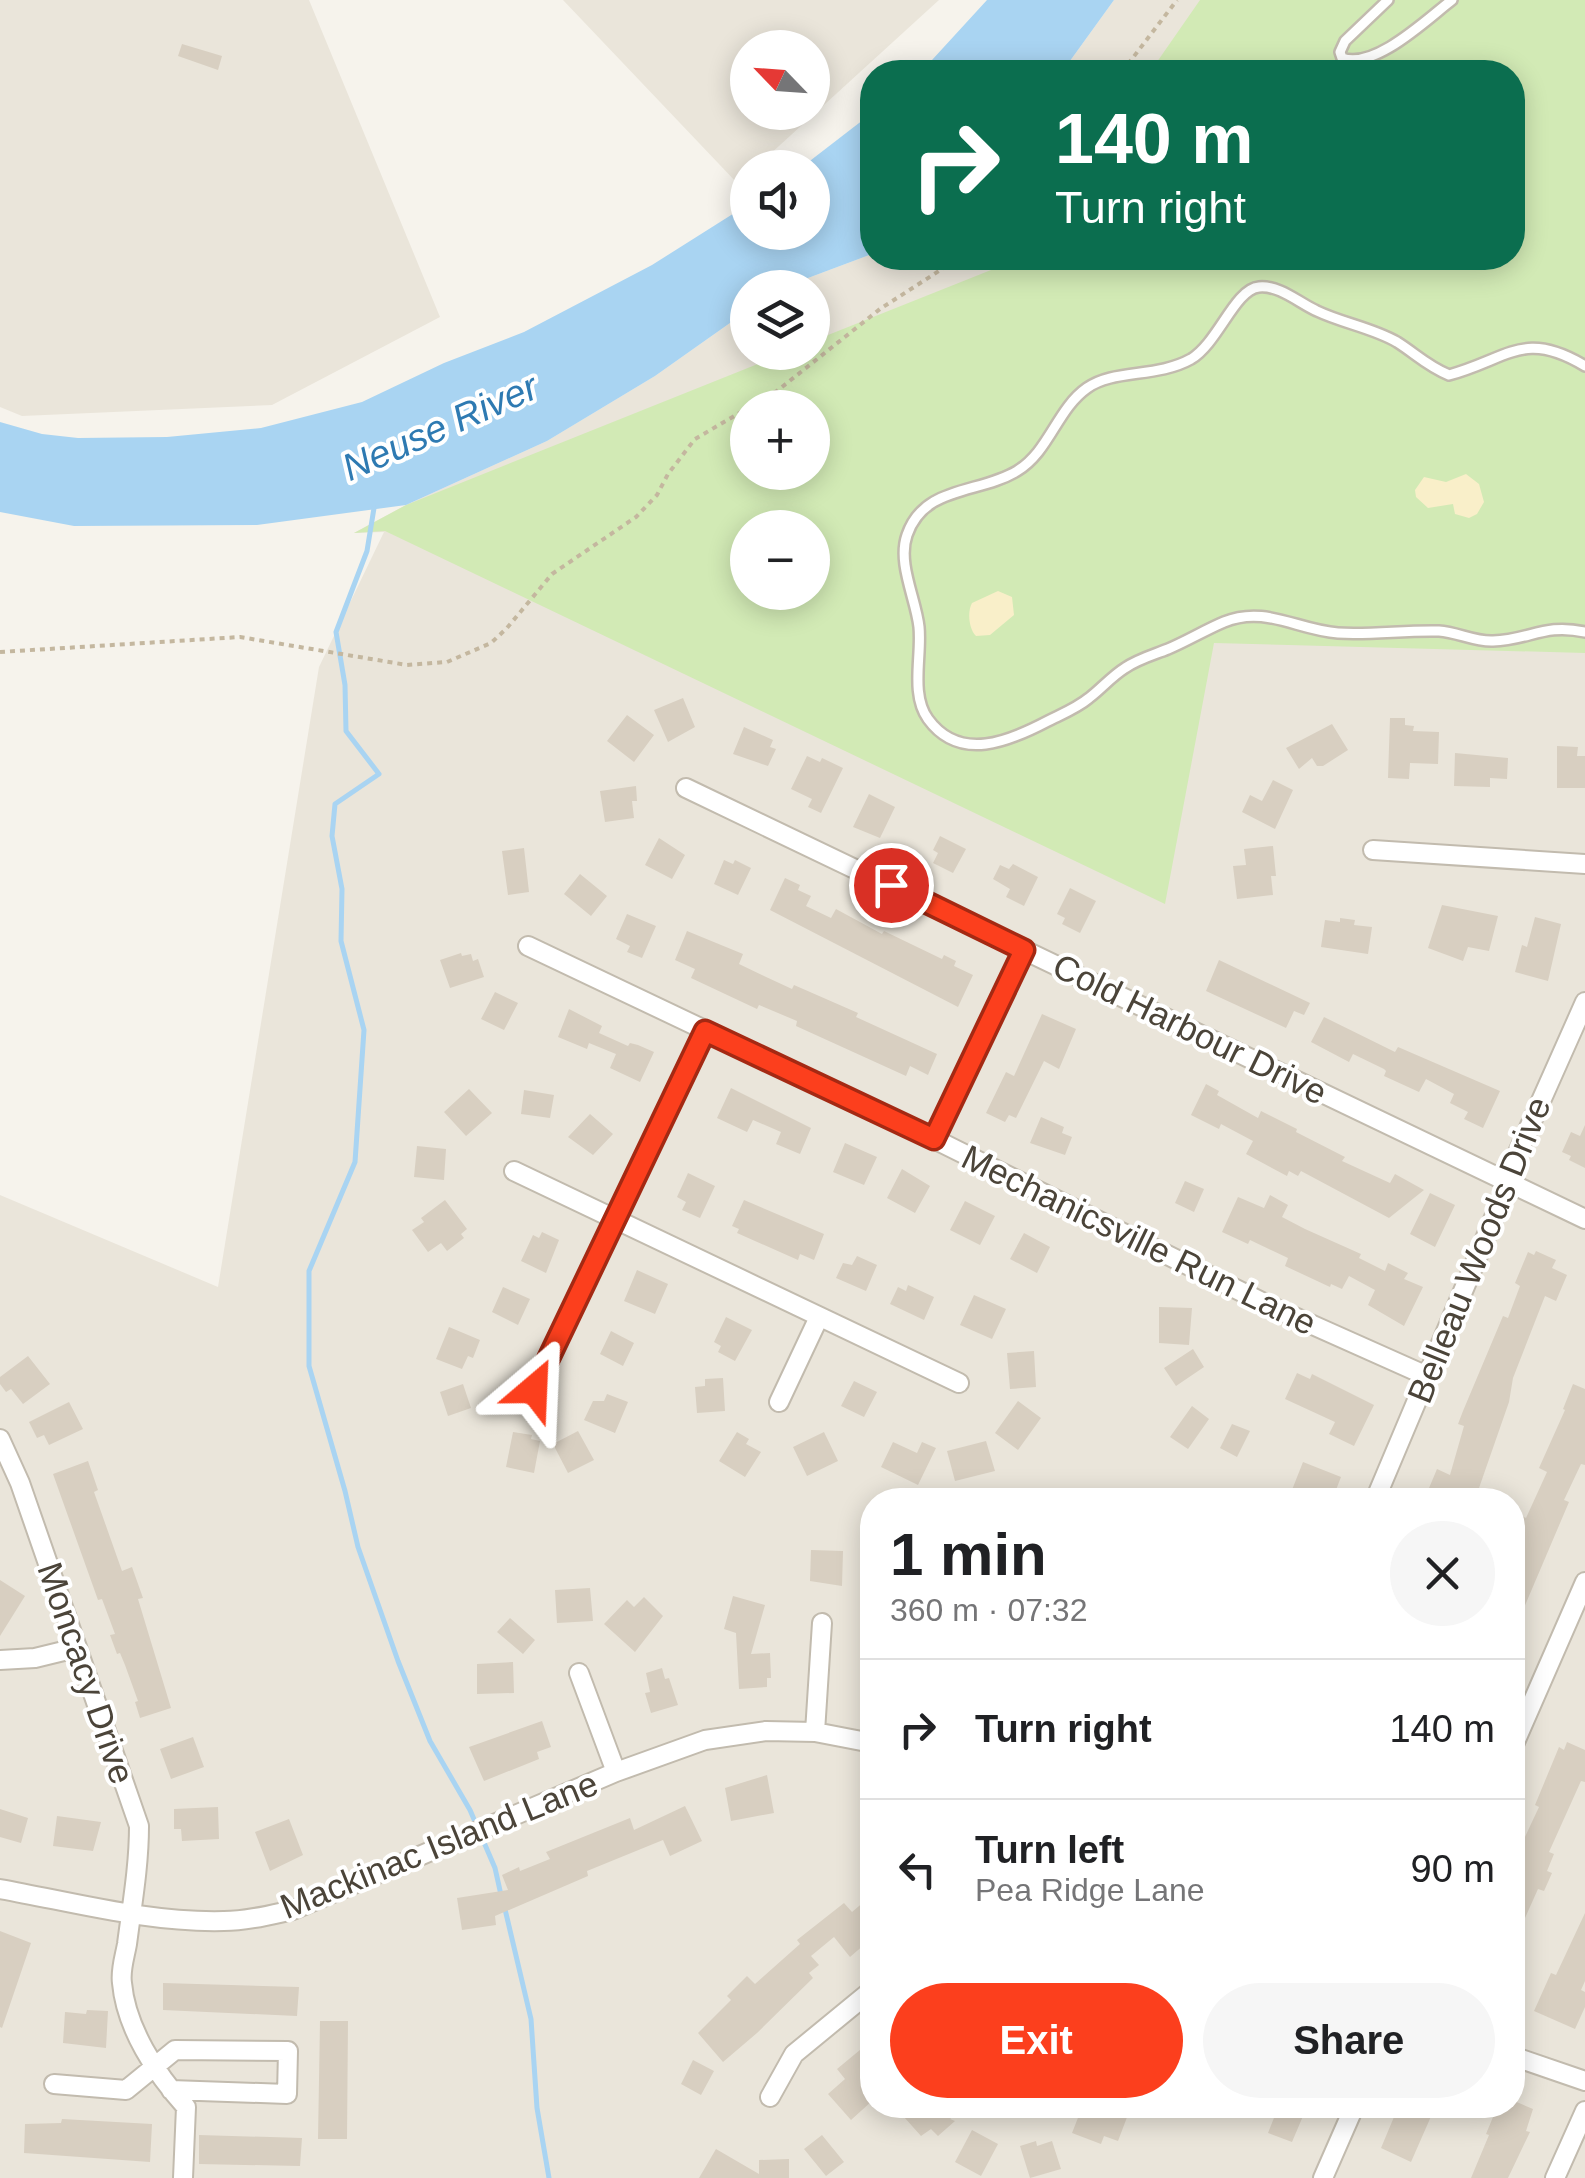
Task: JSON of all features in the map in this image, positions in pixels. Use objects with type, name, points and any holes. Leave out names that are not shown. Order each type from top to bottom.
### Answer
[{"type":"street","name":"Cold Harbour Drive","points":[[686,788],[1585,1219]]},
{"type":"street","points":[[1373,850],[1585,864]]},
{"type":"street","name":"Mechanicsville Run Lane","points":[[528,946],[934,1139],[1270,1306],[1427,1376]]},
{"type":"street","points":[[934,1139],[1024,950]]},
{"type":"street","name":"Belleau Woods Drive","points":[[1380,1488],[1509,1182],[1516,1157],[1585,1002]]},
{"type":"street","points":[[534,1389],[705,1031]]},
{"type":"street","points":[[514,1171],[959,1383]]},
{"type":"street","points":[[780,1402],[819,1317]]},
{"type":"street","name":"Moncacy Drive","points":[[0,1439],[20,1483],[139,1826],[139,1856],[121,1980],[128,2010],[156,2067],[186,2107],[183,2178]]},
{"type":"street","points":[[1525,1718],[1585,1582]]},
{"type":"street","points":[[815,1732],[822,1623]]},
{"type":"street","points":[[0,1660],[35,1658],[76,1648]]},
{"type":"street","points":[[578,1673],[616,1772]]},
{"type":"street","name":"Mackinac Island Lane","points":[[0,1888],[129,1913],[229,1921],[293,1910],[616,1772],[705,1740],[766,1732],[815,1732],[860,1741]]},
{"type":"street","points":[[770,2097],[794,2054],[860,2000]]},
{"type":"street","points":[[54,2084],[126,2090],[175,2050],[288,2051],[287,2094],[171,2090]]},
{"type":"street","points":[[1525,2060],[1585,2081]]},
{"type":"street","points":[[1555,2178],[1585,2111]]},
{"type":"street","points":[[1323,2178],[1349,2118]]},
{"type":"lane","points":[[1354,60],[1342,58],[1344,41],[1388,0]]},
{"type":"lane","points":[[1362,60],[1407,36],[1452,0]]},
{"type":"lane","points":[[1585,366],[1561,352],[1538,346],[1449,375],[1428,366],[1394,340],[1274,289],[1259,287],[1246,292],[1212,343],[1195,357],[1157,373],[1101,380],[1085,389],[1023,468],[1004,479],[940,497],[926,506],[906,536],[903,553],[919,622],[920,700],[927,718],[942,733],[977,746],[992,746],[1024,734],[1086,701],[1123,669],[1246,614],[1266,614],[1310,631],[1385,635],[1442,631],[1487,642],[1548,628],[1585,632]]},
{"type":"path","points":[[1131,60],[1177,0]]},
{"type":"path","points":[[778,390],[938,270]]},
{"type":"path","points":[[0,652],[240,637],[407,665],[438,664],[467,655],[491,643],[508,628],[552,574],[570,559],[636,517],[658,495],[668,474],[695,439],[730,418]]},
{"type":"shaded area","points":[[0,0],[309,0],[440,317],[272,405],[22,416],[0,407]]},
{"type":"shaded area","points":[[563,0],[939,0],[873,60],[860,60],[860,72],[830,99],[830,30],[730,30],[730,130],[797,130],[775,150],[730,150],[730,176]]},
{"type":"shaded area","points":[[1114,0],[1585,0],[1585,2178],[0,2178],[0,1195],[218,1287],[319,667],[384,532],[354,533],[547,441],[655,376],[730,323],[730,370],[830,370],[829,270],[860,258],[860,270],[1525,270],[1525,60],[1071,60]]},
{"type":"green space","points":[[1200,0],[1585,0],[1585,653],[1214,643],[1165,904],[385,531],[354,533],[406,505],[743,370],[830,370],[830,334],[991,270],[1525,270],[1525,60],[1158,60]]},
{"type":"sand","points":[[1466,474],[1479,484],[1484,502],[1477,514],[1469,518],[1455,514],[1453,504],[1428,508],[1416,497],[1415,490],[1424,477],[1446,482]]},
{"type":"sand","points":[[998,591],[1012,597],[1014,615],[990,635],[976,636],[970,620],[972,603]]},
{"type":"water","points":[[987,0],[1114,0],[1071,60],[932,60]]},
{"type":"water","name":"Neuse River","points":[[860,122],[860,258],[829,270],[730,270],[730,323],[655,376],[547,441],[406,505],[257,525],[74,526],[0,512],[0,422],[42,434],[78,438],[167,437],[261,428],[362,402],[444,363],[524,332],[652,265],[730,216],[730,250],[830,250],[830,150],[824,150]]},
{"type":"building","points":[[182,44],[222,56],[218,70],[178,56]]},
{"type":"building","points":[[683,698],[695,727],[668,742],[654,710]]},
{"type":"building","points":[[627,715],[654,735],[634,762],[607,741]]},
{"type":"building","points":[[1390,718],[1405,718],[1405,725],[1414,726],[1413,731],[1439,732],[1438,764],[1410,763],[1409,779],[1388,778]]},
{"type":"building","points":[[1332,724],[1348,750],[1323,766],[1317,766],[1312,758],[1299,769],[1286,748]]},
{"type":"building","points":[[744,727],[773,740],[770,747],[776,749],[768,766],[733,754]]},
{"type":"building","points":[[1557,746],[1578,747],[1577,756],[1585,756],[1585,788],[1557,788]]},
{"type":"building","points":[[1455,753],[1508,758],[1507,779],[1490,778],[1490,787],[1454,786]]},
{"type":"building","points":[[807,756],[843,768],[821,813],[808,807],[812,799],[791,789]]},
{"type":"building","points":[[1273,780],[1293,790],[1275,829],[1242,812],[1250,795],[1262,801]]},
{"type":"building","points":[[636,786],[637,801],[632,801],[634,818],[605,822],[600,791]]},
{"type":"building","points":[[869,794],[895,807],[880,838],[853,827]]},
{"type":"building","points":[[940,836],[966,849],[953,873],[933,863],[938,853],[933,850]]},
{"type":"building","points":[[659,838],[685,855],[672,879],[645,865]]},
{"type":"building","points":[[1273,846],[1273,895],[1237,899],[1233,866],[1246,865],[1244,849]]},
{"type":"building","points":[[524,848],[529,892],[508,895],[502,851]]},
{"type":"building","points":[[724,860],[733,864],[735,860],[751,868],[738,895],[714,884]]},
{"type":"building","points":[[1013,864],[1038,877],[1024,906],[1006,897],[1010,889],[993,879],[1000,865],[1009,869]]},
{"type":"building","points":[[580,874],[607,896],[591,916],[564,894]]},
{"type":"building","points":[[785,878],[811,896],[806,906],[831,918],[836,909],[882,934],[884,931],[942,959],[944,955],[956,961],[954,966],[973,975],[958,1007],[770,910]]},
{"type":"building","points":[[1070,888],[1096,901],[1080,933],[1062,924],[1065,918],[1057,914]]},
{"type":"building","points":[[1442,905],[1498,916],[1489,951],[1468,947],[1463,961],[1428,948]]},
{"type":"building","points":[[627,914],[656,926],[642,958],[627,952],[630,946],[616,939]]},
{"type":"building","points":[[1535,917],[1561,924],[1548,981],[1515,972]]},
{"type":"building","points":[[1340,918],[1372,927],[1368,954],[1321,947],[1325,920],[1340,922]]},
{"type":"building","points":[[687,931],[743,954],[739,964],[858,1013],[856,1017],[937,1054],[928,1075],[910,1066],[906,1076],[796,1026],[797,1021],[759,1005],[757,1009],[691,978],[695,969],[675,960]]},
{"type":"building","points":[[471,954],[473,961],[478,959],[484,977],[450,988],[440,960]]},
{"type":"building","points":[[1219,960],[1310,1003],[1304,1015],[1294,1011],[1286,1028],[1206,991]]},
{"type":"building","points":[[495,992],[518,1003],[504,1030],[481,1019]]},
{"type":"building","points":[[569,1009],[602,1026],[599,1033],[654,1052],[640,1082],[610,1068],[616,1054],[589,1043],[587,1049],[558,1037]]},
{"type":"building","points":[[1042,1014],[1076,1029],[1059,1069],[1044,1061],[1016,1118],[1009,1115],[1005,1122],[986,1113],[1006,1072],[1014,1076]]},
{"type":"building","points":[[1324,1017],[1395,1052],[1398,1047],[1500,1091],[1483,1128],[1464,1119],[1468,1112],[1450,1103],[1454,1094],[1426,1079],[1419,1092],[1384,1076],[1384,1069],[1353,1054],[1349,1062],[1311,1042]]},
{"type":"building","points":[[1206,1084],[1219,1091],[1217,1095],[1258,1118],[1261,1111],[1297,1129],[1296,1132],[1345,1157],[1342,1161],[1390,1183],[1395,1174],[1424,1190],[1389,1218],[1301,1171],[1298,1176],[1289,1171],[1287,1176],[1246,1154],[1253,1141],[1221,1124],[1219,1129],[1191,1115]]},
{"type":"building","points":[[731,1088],[811,1128],[800,1154],[776,1144],[781,1132],[753,1120],[747,1132],[717,1118]]},
{"type":"building","points":[[469,1089],[492,1113],[466,1136],[444,1112]]},
{"type":"building","points":[[524,1090],[554,1095],[550,1118],[521,1114]]},
{"type":"building","points":[[590,1114],[613,1134],[593,1155],[568,1137]]},
{"type":"building","points":[[1041,1117],[1064,1127],[1062,1133],[1072,1137],[1065,1155],[1030,1143]]},
{"type":"building","points":[[1585,1125],[1585,1168],[1562,1152],[1571,1132],[1580,1136]]},
{"type":"building","points":[[845,1143],[877,1157],[864,1185],[833,1172]]},
{"type":"building","points":[[417,1146],[446,1149],[444,1180],[414,1177]]},
{"type":"building","points":[[902,1169],[930,1186],[915,1213],[887,1198]]},
{"type":"building","points":[[688,1173],[715,1186],[700,1218],[682,1210],[686,1202],[677,1197]]},
{"type":"building","points":[[1185,1181],[1204,1189],[1194,1212],[1175,1203]]},
{"type":"building","points":[[1430,1193],[1455,1205],[1435,1247],[1410,1234]]},
{"type":"building","points":[[1270,1195],[1288,1205],[1282,1217],[1361,1254],[1359,1258],[1385,1271],[1388,1263],[1408,1273],[1404,1279],[1423,1287],[1404,1326],[1368,1305],[1375,1290],[1349,1276],[1342,1289],[1331,1284],[1330,1287],[1285,1266],[1288,1258],[1222,1232],[1238,1197],[1264,1208]]},
{"type":"building","points":[[445,1200],[467,1229],[461,1234],[464,1238],[447,1251],[441,1243],[428,1252],[412,1230]]},
{"type":"building","points":[[744,1200],[824,1234],[814,1260],[800,1254],[798,1260],[737,1233],[739,1229],[732,1226]]},
{"type":"building","points":[[965,1201],[995,1216],[980,1245],[950,1230]]},
{"type":"building","points":[[542,1232],[559,1240],[546,1273],[521,1261],[533,1235],[539,1238]]},
{"type":"building","points":[[1024,1233],[1050,1247],[1037,1273],[1010,1259]]},
{"type":"building","points":[[1536,1251],[1556,1260],[1552,1268],[1567,1275],[1556,1301],[1545,1296],[1513,1378],[1509,1402],[1479,1488],[1429,1488],[1437,1469],[1450,1475],[1464,1426],[1458,1424],[1503,1316],[1508,1318],[1520,1286],[1515,1283],[1528,1252],[1534,1255]]},
{"type":"building","points":[[857,1256],[877,1265],[866,1291],[836,1278],[843,1263],[852,1265]]},
{"type":"building","points":[[637,1270],[668,1284],[655,1314],[624,1301]]},
{"type":"building","points":[[908,1285],[934,1297],[924,1320],[890,1304],[898,1287],[906,1291]]},
{"type":"building","points":[[503,1287],[530,1299],[518,1325],[492,1312]]},
{"type":"building","points":[[974,1295],[1006,1309],[992,1339],[960,1325]]},
{"type":"building","points":[[1159,1307],[1192,1308],[1189,1345],[1159,1343]]},
{"type":"building","points":[[726,1317],[752,1330],[735,1361],[718,1352],[721,1346],[714,1342]]},
{"type":"building","points":[[449,1327],[480,1340],[473,1358],[468,1356],[462,1369],[436,1359]]},
{"type":"building","points":[[611,1331],[634,1343],[623,1366],[600,1354]]},
{"type":"building","points":[[1193,1349],[1204,1367],[1176,1386],[1164,1368]]},
{"type":"building","points":[[1034,1351],[1036,1387],[1010,1389],[1007,1353]]},
{"type":"building","points":[[28,1356],[50,1384],[23,1404],[11,1389],[6,1392],[0,1377]]},
{"type":"building","points":[[1297,1373],[1310,1379],[1312,1374],[1374,1405],[1354,1446],[1329,1434],[1335,1422],[1285,1399]]},
{"type":"building","points":[[723,1378],[725,1411],[697,1413],[695,1387],[705,1386],[705,1379]]},
{"type":"building","points":[[854,1381],[877,1392],[864,1417],[841,1406]]},
{"type":"building","points":[[463,1384],[471,1408],[448,1416],[440,1392]]},
{"type":"building","points":[[1573,1384],[1585,1389],[1585,1465],[1581,1464],[1564,1500],[1569,1502],[1525,1605],[1525,1518],[1547,1472],[1539,1468]]},
{"type":"building","points":[[607,1394],[628,1402],[615,1433],[584,1420],[593,1401],[604,1401]]},
{"type":"building","points":[[1018,1401],[1041,1418],[1018,1450],[995,1433]]},
{"type":"building","points":[[69,1402],[83,1429],[49,1445],[44,1435],[37,1438],[29,1422]]},
{"type":"building","points":[[1192,1406],[1209,1419],[1188,1449],[1170,1437]]},
{"type":"building","points":[[1232,1424],[1250,1431],[1237,1457],[1220,1448]]},
{"type":"building","points":[[578,1431],[594,1460],[568,1473],[553,1444]]},
{"type":"building","points":[[513,1432],[532,1435],[531,1439],[540,1441],[534,1473],[506,1467]]},
{"type":"building","points":[[737,1432],[749,1439],[746,1444],[761,1452],[745,1477],[719,1461]]},
{"type":"building","points":[[824,1432],[838,1461],[807,1476],[793,1447]]},
{"type":"building","points":[[986,1441],[995,1471],[955,1481],[947,1451]]},
{"type":"building","points":[[893,1442],[917,1453],[922,1442],[936,1448],[918,1485],[881,1467]]},
{"type":"building","points":[[88,1461],[98,1490],[94,1492],[122,1571],[132,1567],[143,1598],[138,1599],[171,1708],[140,1718],[125,1665],[110,1635],[115,1634],[102,1599],[98,1600],[53,1474]]},
{"type":"building","points":[[1303,1462],[1341,1477],[1337,1488],[1293,1488]]},
{"type":"building","points":[[811,1550],[843,1551],[842,1586],[810,1581]]},
{"type":"building","points":[[0,1580],[25,1596],[0,1636]]},
{"type":"building","points":[[590,1588],[593,1621],[557,1623],[555,1590]]},
{"type":"building","points":[[733,1596],[765,1605],[751,1654],[770,1653],[771,1678],[767,1678],[767,1687],[739,1689],[736,1633],[724,1629]]},
{"type":"building","points":[[644,1597],[663,1616],[635,1652],[604,1624],[627,1600],[634,1607]]},
{"type":"building","points":[[510,1618],[535,1640],[523,1654],[497,1632]]},
{"type":"building","points":[[513,1662],[514,1693],[477,1694],[477,1664]]},
{"type":"building","points":[[662,1668],[678,1705],[651,1713],[645,1693],[650,1692],[646,1673]]},
{"type":"building","points":[[542,1721],[551,1747],[537,1752],[539,1759],[484,1781],[469,1747]]},
{"type":"building","points":[[193,1737],[204,1767],[171,1779],[160,1749]]},
{"type":"building","points":[[1567,1742],[1585,1750],[1585,1782],[1581,1781],[1549,1852],[1554,1854],[1547,1871],[1552,1873],[1544,1891],[1538,1889],[1525,1918],[1525,1837],[1559,1747],[1564,1750]]},
{"type":"building","points":[[767,1775],[774,1813],[731,1821],[725,1788]]},
{"type":"building","points":[[685,1806],[702,1841],[670,1856],[663,1840],[587,1871],[588,1876],[495,1916],[496,1925],[462,1930],[457,1898],[508,1890],[502,1875],[550,1859],[546,1852],[630,1818],[634,1830]]},
{"type":"building","points":[[218,1807],[219,1839],[182,1841],[181,1829],[174,1829],[174,1809]]},
{"type":"building","points":[[0,1809],[28,1818],[21,1843],[0,1837]]},
{"type":"building","points":[[57,1816],[101,1822],[93,1851],[53,1846]]},
{"type":"building","points":[[289,1819],[303,1855],[270,1871],[255,1832]]},
{"type":"building","points":[[844,1903],[852,1912],[860,1905],[860,1948],[850,1957],[834,1937],[811,1956],[819,1965],[809,1973],[813,1978],[723,2062],[698,2033],[731,2000],[727,1996],[747,1976],[755,1984],[800,1944],[797,1940]]},
{"type":"building","points":[[1585,1913],[1585,1981],[1581,1990],[1585,1992],[1585,2007],[1575,2029],[1534,2011]]},
{"type":"building","points":[[0,1931],[31,1943],[2,2028],[0,2027]]},
{"type":"building","points":[[163,1983],[299,1987],[297,2016],[163,2010]]},
{"type":"building","points":[[87,2010],[108,2011],[106,2048],[63,2043],[65,2012],[86,2014]]},
{"type":"building","points":[[320,2021],[348,2021],[347,2139],[318,2139]]},
{"type":"building","points":[[860,2050],[860,2112],[851,2120],[828,2094],[845,2079],[837,2069]]},
{"type":"building","points":[[693,2060],[714,2071],[701,2095],[681,2084]]},
{"type":"building","points":[[1525,2106],[1533,2109],[1526,2131],[1530,2132],[1508,2178],[1471,2178],[1489,2135],[1486,2134],[1493,2118],[1525,2118]]},
{"type":"building","points":[[905,2118],[955,2121],[938,2136],[931,2129],[921,2136]]},
{"type":"building","points":[[1078,2118],[1127,2118],[1118,2141],[1104,2136],[1101,2144],[1072,2133]]},
{"type":"building","points":[[1274,2118],[1302,2118],[1292,2142],[1268,2133]]},
{"type":"building","points":[[1394,2118],[1430,2118],[1411,2162],[1381,2148]]},
{"type":"building","points":[[62,2119],[152,2124],[150,2162],[24,2153],[25,2124],[61,2123]]},
{"type":"building","points":[[972,2130],[998,2144],[981,2176],[955,2162]]},
{"type":"building","points":[[199,2135],[302,2138],[300,2166],[199,2164]]},
{"type":"building","points":[[822,2135],[844,2162],[826,2176],[804,2149]]},
{"type":"building","points":[[1036,2141],[1037,2146],[1052,2141],[1061,2169],[1030,2178],[1020,2146]]},
{"type":"building","points":[[716,2149],[759,2174],[759,2160],[789,2159],[789,2178],[699,2178]]},
{"type":"waterway","points":[[374,508],[367,551],[336,632],[345,685],[346,731],[379,774],[335,804],[332,836],[342,889],[341,941],[364,1030],[355,1162],[309,1271],[309,1366],[358,1547],[398,1661],[430,1741],[470,1810],[495,1868],[501,1895]]},
{"type":"waterway","points":[[504,1905],[531,2019],[537,2108],[549,2178]]},
{"type":"route","points":[[534,1389],[705,1031],[934,1139],[1024,950],[891,885]]}]
